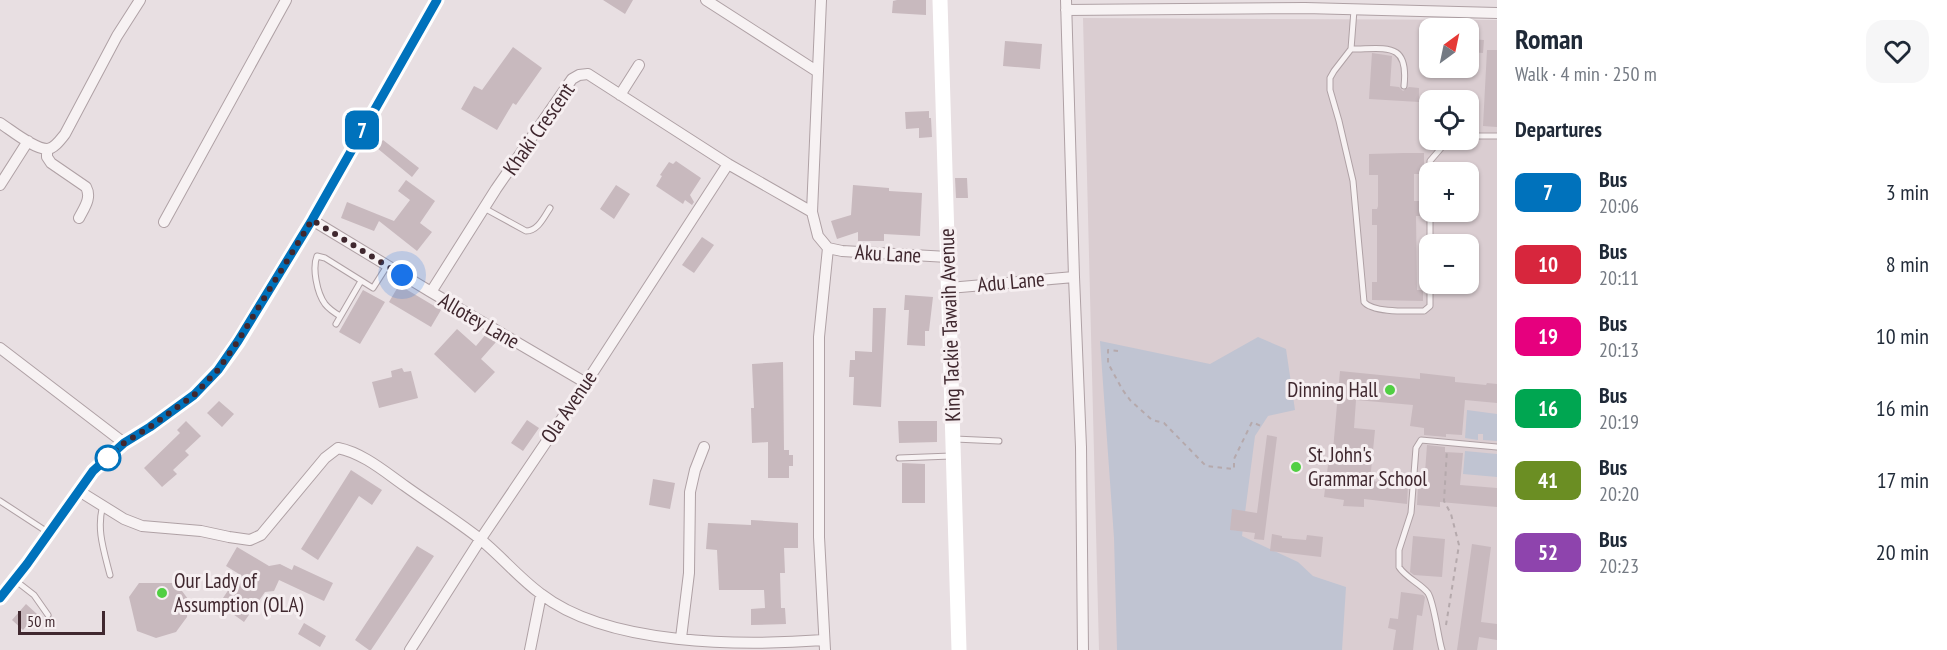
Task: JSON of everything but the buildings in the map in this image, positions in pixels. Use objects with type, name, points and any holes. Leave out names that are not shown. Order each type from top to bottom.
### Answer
[{"type":"street","points":[[0,123],[34,146],[47,149],[54,147],[65,134],[117,36],[140,0]]},
{"type":"street","points":[[164,222],[286,0]]},
{"type":"street","points":[[0,598],[50,533],[93,471],[124,443],[194,395],[218,370],[312,220],[437,0]]},
{"type":"street","points":[[706,0],[818,72]]},
{"type":"street","points":[[79,491],[124,519],[142,526],[201,531],[250,540],[261,535],[325,458],[338,448],[352,451],[480,540],[541,595],[564,609],[601,624],[645,635],[688,642],[736,646],[825,645],[819,537],[819,337],[828,248],[818,236],[812,212],[821,0]]},
{"type":"street","name":"King Tackie Tawaih Avenue","points":[[940,0],[959,650]]},
{"type":"street","points":[[1433,12],[1434,0]]},
{"type":"street","points":[[1083,650],[1081,447],[1066,5],[1306,4],[1354,9],[1497,13]]},
{"type":"street","points":[[620,95],[639,65]]},
{"type":"street","name":"Khaki Crescent","points":[[431,292],[484,208],[572,79],[579,75],[588,74],[728,164],[812,212]]},
{"type":"street","points":[[0,184],[28,141]]},
{"type":"street","points":[[47,149],[47,157],[51,163],[86,187],[88,191],[89,196],[79,218]]},
{"type":"street","name":"Ola Avenue","points":[[410,650],[728,164]]},
{"type":"street","name":"Allotey Lane","points":[[312,220],[586,383]]},
{"type":"street","name":"Aku Lane","points":[[828,248],[842,251],[948,257]]},
{"type":"street","name":"Adu Lane","points":[[949,288],[1074,277]]},
{"type":"street","points":[[0,348],[124,443]]},
{"type":"street","points":[[688,642],[690,492],[704,447]]},
{"type":"street","points":[[530,650],[541,595]]},
{"type":"lane","points":[[1354,9],[1351,49],[1330,78],[1330,90],[1353,181],[1364,302],[1369,307],[1424,311],[1430,306],[1430,294]]},
{"type":"lane","points":[[1351,49],[1396,51],[1405,63],[1404,86]]},
{"type":"lane","points":[[1479,136],[1497,136]]},
{"type":"lane","points":[[1430,162],[1439,150]]},
{"type":"lane","points":[[484,208],[526,231],[537,228],[550,208]]},
{"type":"lane","points":[[340,316],[330,309],[320,295],[315,269],[317,256],[325,258],[373,288],[387,266]]},
{"type":"lane","points":[[336,324],[361,281]]},
{"type":"lane","points":[[953,439],[999,441]]},
{"type":"lane","points":[[1442,650],[1432,602],[1427,593],[1399,567],[1399,550],[1411,513],[1418,443],[1420,440],[1497,447]]},
{"type":"lane","points":[[899,458],[953,456]]},
{"type":"lane","points":[[0,501],[50,533]]},
{"type":"lane","points":[[103,505],[100,533],[110,575]]},
{"type":"lane","points":[[14,580],[34,595],[48,615]]},
{"type":"path","points":[[1118,351],[1108,350],[1108,363],[1122,390],[1152,420],[1164,423],[1206,466],[1234,469],[1234,459],[1252,422],[1261,426]]},
{"type":"path","points":[[1445,631],[1459,545],[1451,514],[1444,501],[1448,443]]},
{"type":"shaded area","name":"St. John's Grammar School","points":[[1083,18],[1419,20],[1419,78],[1479,78],[1479,20],[1497,20],[1497,650],[1099,650]]},
{"type":"shaded area","points":[[1258,337],[1286,349],[1295,410],[1268,416],[1255,436],[1242,536],[1298,562],[1313,576],[1346,587],[1342,650],[1117,650],[1114,538],[1100,341],[1210,364]]},
{"type":"shaded area","points":[[1467,410],[1497,414],[1497,441],[1483,440],[1483,434],[1478,434],[1478,440],[1465,438]]},
{"type":"shaded area","points":[[1465,451],[1497,454],[1497,477],[1463,474]]},
{"type":"bus line","name":"7","points":[[0,598],[93,471],[124,443],[194,395],[218,370],[312,220],[437,0]]},
{"type":"place","name":"Dinning Hall","points":[[1390,390]]},
{"type":"place","name":"St. John's Grammar School","points":[[1296,467]]},
{"type":"place","name":"Our Lady of Assumption (OLA)","points":[[162,593]]},
{"type":"route","points":[[108,458],[124,443],[150,427],[207,383],[238,341],[312,220],[402,275]]}]
